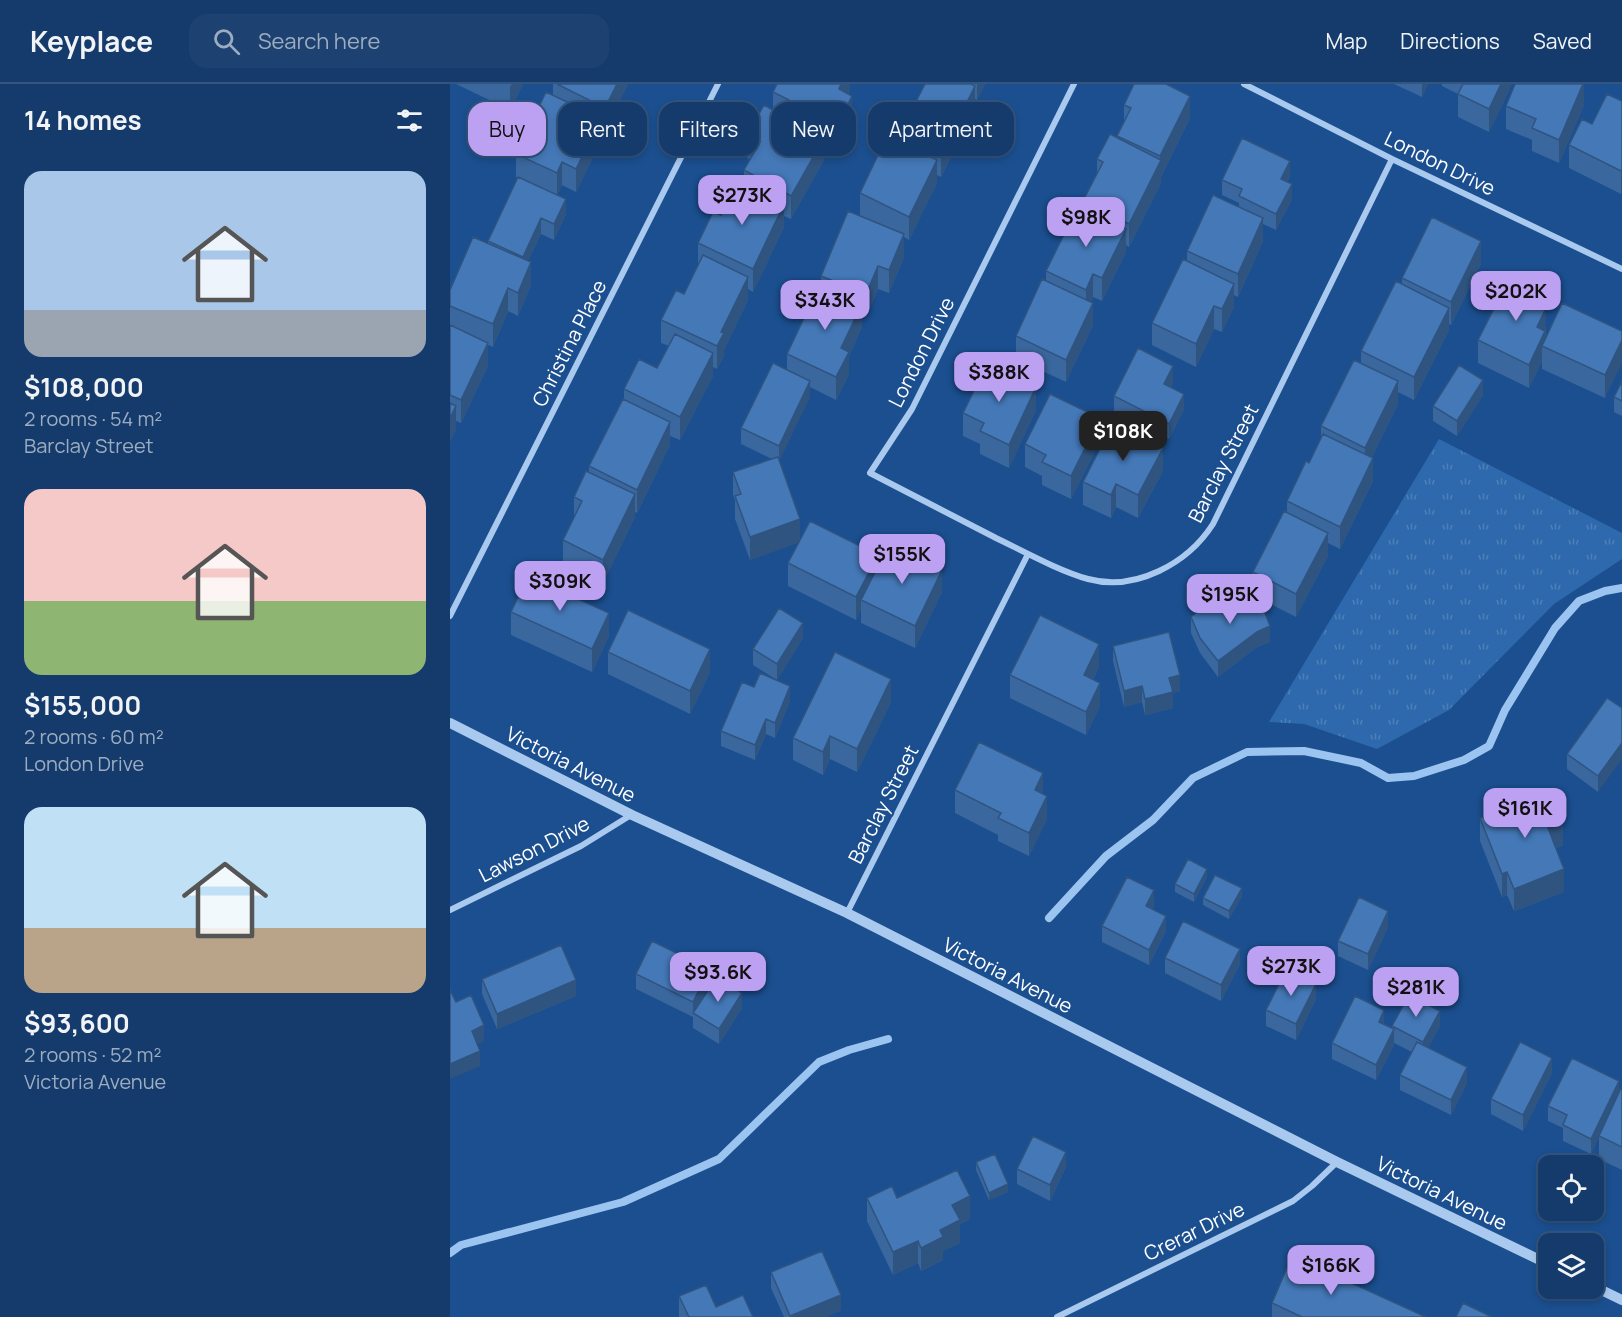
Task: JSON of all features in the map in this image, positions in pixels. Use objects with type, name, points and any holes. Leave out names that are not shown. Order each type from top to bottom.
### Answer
[{"type":"street","name":"Christina Place","points":[[450,616],[718,84]]},
{"type":"street","name":"London Drive","points":[[1028,554],[870,473],[912,409],[1074,84]]},
{"type":"street","name":"London Drive","points":[[1245,84],[1392,159],[1622,269]]},
{"type":"street","name":"Barclay Street","points":[[847,913],[1028,554],[1089,579],[1128,580],[1154,574],[1191,550],[1204,538],[1213,524],[1392,159]]},
{"type":"street","name":"Victoria Avenue","points":[[450,723],[632,815],[847,913],[1337,1162],[1538,1259]]},
{"type":"street","name":"Lawson Drive","points":[[450,910],[581,846],[632,815]]},
{"type":"street","name":"Crerar Drive","points":[[1057,1317],[1293,1201],[1337,1162]]},
{"type":"street","points":[[1604,1291],[1622,1300]]},
{"type":"green space","points":[[1439,439],[1622,533],[1622,559],[1554,604],[1449,710],[1377,749],[1304,724],[1269,722]]},
{"type":"building","points":[[557,84],[617,84],[608,102],[593,102]]},
{"type":"building","points":[[777,84],[841,84],[839,89],[852,96],[849,102],[793,102],[773,92]]},
{"type":"building","points":[[925,84],[971,84],[975,86],[967,102],[916,102]]},
{"type":"building","points":[[1134,84],[1166,84],[1190,96],[1160,156],[1117,136],[1131,108],[1124,105]]},
{"type":"building","points":[[1463,84],[1501,84],[1489,109],[1458,94]]},
{"type":"building","points":[[1515,84],[1583,84],[1559,140],[1532,128],[1536,119],[1506,106]]},
{"type":"building","points":[[546,92],[567,102],[558,102],[558,156],[582,156],[576,169],[562,162],[557,173],[520,156],[546,156],[546,102],[541,102]]},
{"type":"building","points":[[1607,94],[1622,101],[1621,171],[1569,145],[1582,119],[1592,124]]},
{"type":"building","points":[[764,105],[771,109],[771,156],[814,156],[791,196],[744,170],[752,156],[759,156],[759,114]]},
{"type":"building","points":[[1110,134],[1161,160],[1129,224],[1083,201],[1103,162],[1097,159]]},
{"type":"building","points":[[1242,138],[1290,161],[1281,179],[1292,184],[1276,214],[1239,196],[1242,189],[1222,180]]},
{"type":"building","points":[[878,156],[929,156],[937,160],[909,217],[860,193]]},
{"type":"building","points":[[518,177],[566,199],[554,224],[541,218],[523,257],[488,241]]},
{"type":"building","points":[[738,182],[784,204],[753,269],[698,243],[713,212],[721,215]]},
{"type":"building","points":[[1213,195],[1263,218],[1238,274],[1187,251]]},
{"type":"building","points":[[1078,206],[1126,229],[1102,278],[1093,274],[1086,290],[1046,271]]},
{"type":"building","points":[[848,211],[904,234],[889,270],[878,266],[866,294],[821,276]]},
{"type":"building","points":[[1432,217],[1481,241],[1451,302],[1402,278]]},
{"type":"building","points":[[473,237],[531,262],[518,293],[508,288],[493,324],[450,306],[450,290]]},
{"type":"building","points":[[703,255],[748,277],[721,332],[724,333],[717,346],[661,320],[676,290],[684,294]]},
{"type":"building","points":[[1183,259],[1234,284],[1222,309],[1214,306],[1196,344],[1152,323]]},
{"type":"building","points":[[1511,275],[1541,290],[1535,303],[1546,308],[1537,327],[1545,331],[1529,365],[1478,340]]},
{"type":"building","points":[[1042,279],[1093,303],[1066,360],[1016,336]]},
{"type":"building","points":[[1396,281],[1449,308],[1414,377],[1361,351]]},
{"type":"building","points":[[820,284],[862,304],[841,348],[849,352],[836,377],[787,354]]},
{"type":"building","points":[[1562,303],[1622,331],[1622,340],[1605,375],[1542,346]]},
{"type":"building","points":[[450,325],[488,343],[461,400],[450,395]]},
{"type":"building","points":[[675,334],[713,353],[680,417],[624,389],[639,359],[657,368]]},
{"type":"building","points":[[1138,348],[1173,366],[1164,384],[1184,394],[1169,424],[1114,396]]},
{"type":"building","points":[[1354,360],[1398,381],[1365,448],[1321,426]]},
{"type":"building","points":[[773,363],[810,381],[779,446],[741,428]]},
{"type":"building","points":[[987,364],[1036,387],[1009,445],[980,431],[984,423],[963,413]]},
{"type":"building","points":[[1459,365],[1483,380],[1457,421],[1433,406]]},
{"type":"building","points":[[1622,381],[1622,401],[1614,397]]},
{"type":"building","points":[[1050,394],[1100,418],[1071,476],[1042,462],[1046,455],[1025,444]]},
{"type":"building","points":[[623,399],[670,422],[637,490],[589,466]]},
{"type":"building","points":[[450,403],[456,406],[450,418]]},
{"type":"building","points":[[1113,423],[1163,448],[1138,495],[1116,484],[1111,495],[1083,482]]},
{"type":"building","points":[[1323,434],[1373,458],[1340,527],[1287,501],[1306,461],[1309,463]]},
{"type":"building","points":[[778,457],[800,519],[750,537],[735,496],[741,494],[733,472]]},
{"type":"building","points":[[586,471],[635,494],[603,560],[563,540],[582,501],[574,497]]},
{"type":"building","points":[[1284,511],[1328,533],[1296,594],[1253,572]]},
{"type":"building","points":[[810,521],[878,555],[856,597],[788,563]]},
{"type":"building","points":[[889,544],[942,570],[915,626],[861,600]]},
{"type":"building","points":[[528,576],[609,613],[592,649],[511,612]]},
{"type":"building","points":[[1250,593],[1263,608],[1270,626],[1257,632],[1218,661],[1200,638],[1191,617],[1209,602],[1217,612]]},
{"type":"building","points":[[779,608],[803,623],[777,664],[753,649]]},
{"type":"building","points":[[628,610],[710,649],[690,691],[608,652]]},
{"type":"building","points":[[1040,615],[1099,644],[1084,675],[1100,683],[1086,712],[1010,675]]},
{"type":"building","points":[[1169,632],[1180,675],[1169,678],[1173,692],[1145,699],[1142,686],[1124,691],[1113,646]]},
{"type":"building","points":[[835,652],[891,679],[857,749],[830,736],[823,752],[793,738]]},
{"type":"building","points":[[760,673],[790,686],[775,723],[766,719],[755,745],[721,731],[742,682],[754,687]]},
{"type":"building","points":[[1607,698],[1622,708],[1622,743],[1598,776],[1567,754]]},
{"type":"building","points":[[979,742],[1043,773],[1035,790],[1047,796],[1029,833],[998,818],[1001,813],[955,790]]},
{"type":"building","points":[[1551,790],[1563,822],[1548,828],[1564,869],[1514,889],[1507,872],[1502,874],[1480,818]]},
{"type":"building","points":[[1188,859],[1207,869],[1194,894],[1175,884]]},
{"type":"building","points":[[1215,875],[1242,888],[1229,911],[1203,898]]},
{"type":"building","points":[[1127,877],[1154,890],[1146,906],[1166,916],[1149,950],[1102,926]]},
{"type":"building","points":[[1359,897],[1388,911],[1368,954],[1338,941]]},
{"type":"building","points":[[1183,921],[1240,949],[1221,985],[1165,958]]},
{"type":"building","points":[[652,941],[709,969],[693,1002],[636,974]]},
{"type":"building","points":[[561,945],[576,980],[497,1014],[482,979]]},
{"type":"building","points":[[1286,970],[1316,984],[1296,1024],[1266,1010]]},
{"type":"building","points":[[717,977],[742,993],[719,1029],[693,1013]]},
{"type":"building","points":[[450,990],[456,1002],[471,995],[484,1025],[472,1031],[480,1051],[450,1064]]},
{"type":"building","points":[[1409,995],[1440,1011],[1423,1042],[1392,1026]]},
{"type":"building","points":[[1355,996],[1384,1010],[1379,1022],[1394,1029],[1376,1065],[1332,1043]]},
{"type":"building","points":[[1417,1042],[1467,1067],[1451,1100],[1400,1075]]},
{"type":"building","points":[[1520,1042],[1552,1058],[1523,1115],[1491,1099]]},
{"type":"building","points":[[1572,1058],[1619,1081],[1591,1139],[1563,1125],[1567,1115],[1548,1106]]},
{"type":"building","points":[[1622,1086],[1622,1147],[1599,1136]]},
{"type":"building","points":[[1033,1136],[1066,1152],[1050,1185],[1017,1169]]},
{"type":"building","points":[[995,1154],[1008,1184],[989,1193],[976,1162]]},
{"type":"building","points":[[957,1170],[970,1196],[952,1205],[960,1220],[940,1230],[943,1237],[921,1248],[918,1241],[893,1252],[867,1198],[892,1186],[897,1198]]},
{"type":"building","points":[[822,1251],[841,1295],[790,1316],[771,1272]]},
{"type":"building","points":[[1292,1256],[1426,1317],[1302,1317],[1272,1303]]},
{"type":"building","points":[[706,1285],[716,1307],[743,1295],[753,1317],[689,1317],[679,1296]]},
{"type":"building","points":[[1463,1303],[1492,1317],[1456,1317]]},
{"type":"waterway","points":[[1049,918],[1106,856],[1153,820],[1193,778],[1247,752],[1304,751],[1361,763],[1388,778],[1414,776],[1464,760],[1489,746],[1505,710],[1555,628],[1579,601],[1605,591],[1622,588]]},
{"type":"waterway","points":[[450,1253],[461,1245],[623,1202],[719,1159],[819,1062],[849,1050],[888,1039]]}]
